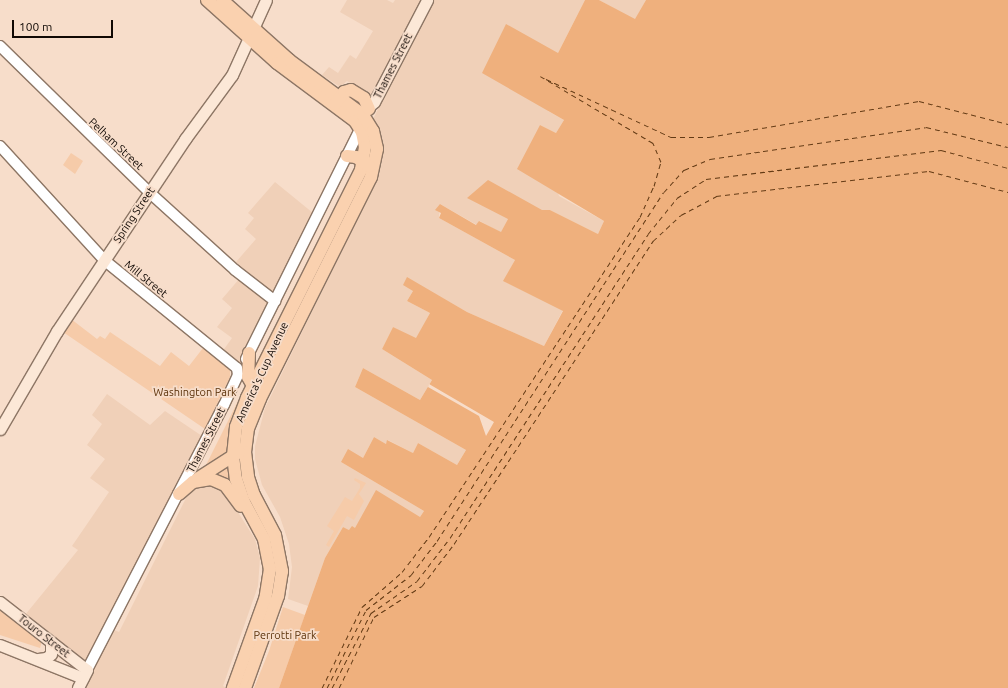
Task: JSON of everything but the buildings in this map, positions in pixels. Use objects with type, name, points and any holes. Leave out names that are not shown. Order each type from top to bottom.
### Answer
[{"type":"main road","points":[[207,0],[296,66],[336,102],[346,114],[365,111],[364,98],[354,90],[346,91],[336,102]]},
{"type":"main road","points":[[222,0],[251,33]]},
{"type":"main road","name":"Spring Street","points":[[0,429],[26,381],[104,260],[149,192],[227,82],[266,0]]},
{"type":"main road","name":"Thames Street","points":[[365,111],[374,102],[427,0]]},
{"type":"main road","name":"America's Cup Avenue","points":[[233,688],[268,589],[269,558],[262,534],[240,491],[233,456],[237,422],[259,388],[372,174],[376,160],[376,143],[365,111]]},
{"type":"main road","name":"America's Cup Avenue","points":[[245,688],[277,600],[282,571],[275,534],[254,495],[248,477],[245,443],[259,388],[364,161],[365,144],[360,129],[346,114]]},
{"type":"main road","points":[[346,156],[354,156],[364,161],[372,174]]},
{"type":"main road","points":[[249,352],[248,375],[259,388]]},
{"type":"main road","points":[[179,494],[193,482],[233,456],[245,443]]},
{"type":"main road","points":[[193,482],[208,479],[223,483],[262,534]]},
{"type":"main road","name":"Touro Street","points":[[0,602],[51,642],[83,679]]},
{"type":"main road","points":[[38,659],[46,658],[51,654],[51,642]]},
{"type":"main road","points":[[0,646],[38,659],[51,667],[83,679]]},
{"type":"street","name":"Pelham Street","points":[[0,46],[149,192],[235,270],[275,301]]},
{"type":"street","name":"Thames Street","points":[[83,679],[179,494],[238,375],[237,368],[242,366],[360,129]]},
{"type":"street","name":"Mill Street","points":[[0,146],[104,260],[237,368]]},
{"type":"shaded area","points":[[347,0],[387,0],[393,3],[395,0],[585,0],[558,53],[548,111],[564,120],[556,133],[540,125],[559,196],[604,221],[598,234],[550,210],[542,210],[508,219],[501,233],[480,221],[477,225],[440,204],[439,218],[515,260],[504,281],[563,310],[544,346],[467,312],[407,278],[413,291],[407,301],[430,313],[416,339],[393,327],[382,349],[432,380],[420,400],[363,368],[355,387],[466,450],[457,465],[418,443],[413,453],[388,440],[386,444],[374,437],[363,458],[341,462],[424,511],[420,517],[349,530],[343,527],[325,558],[308,606],[288,599],[292,567],[289,544],[280,517],[262,485],[255,459],[255,446],[265,408],[379,174],[383,154],[381,137],[373,119],[381,103],[347,81],[340,87],[322,75],[329,67],[338,73],[350,55],[356,59],[373,31],[340,12]]},
{"type":"shaded area","points":[[585,0],[599,0],[635,19],[646,0],[1008,0],[1008,688],[279,688],[325,558],[343,527],[349,530],[352,526],[355,528],[376,490],[420,517],[424,511],[341,462],[348,449],[363,458],[374,437],[386,444],[387,440],[413,453],[418,443],[457,465],[466,450],[355,387],[363,368],[420,400],[432,380],[382,349],[393,327],[416,338],[430,313],[407,301],[413,291],[403,285],[407,277],[467,312],[544,346],[563,311],[503,281],[515,260],[439,218],[441,213],[435,210],[440,204],[476,225],[479,221],[501,232],[508,219],[467,198],[488,180],[542,210],[550,210],[598,234],[604,221],[517,169],[540,125],[556,133],[564,120],[482,73],[506,24],[558,53]]},
{"type":"shaded area","points":[[599,0],[646,0],[635,20]]},
{"type":"shaded area","points":[[275,182],[313,213],[239,366],[222,352],[232,338],[217,327],[232,308],[222,299],[246,271],[236,262],[256,239],[245,229],[254,218],[248,213]]},
{"type":"shaded area","points":[[107,394],[150,425],[165,411],[202,436],[87,665],[25,615],[78,550],[72,546],[109,492],[90,478],[105,459],[87,445],[102,424],[92,415]]},
{"type":"shaded area","points":[[206,484],[217,486],[227,495],[255,539],[260,558],[258,586],[223,686],[227,688],[84,688],[114,630],[119,632],[189,492]]},
{"type":"green space","points":[[71,153],[83,161],[75,174],[63,165]]},
{"type":"green space","name":"Washington Park","points":[[71,319],[97,339],[100,336],[105,339],[110,332],[160,366],[171,352],[189,366],[203,348],[221,362],[230,370],[230,377],[205,429],[63,332]]},
{"type":"green space","points":[[242,393],[229,456],[203,471]]},
{"type":"green space","points":[[229,467],[234,489],[217,474]]},
{"type":"green space","points":[[355,478],[366,483],[359,494],[364,501],[354,520],[347,516],[329,547],[326,545],[334,531],[327,526],[345,497],[352,501],[360,488],[360,484],[354,480]]},
{"type":"green space","points":[[0,607],[42,641],[40,648],[0,635]]},
{"type":"green space","name":"Perrotti Park","points":[[283,607],[305,615],[279,688],[254,688],[269,651]]},
{"type":"pier","points":[[429,384],[494,422],[486,436],[479,416],[428,387]]},
{"type":"ferry route","points":[[322,688],[362,607],[402,572],[429,537],[640,217],[654,186],[661,162],[653,143],[540,76]]},
{"type":"ferry route","points":[[546,79],[671,137],[709,137],[919,101],[1008,124]]},
{"type":"ferry route","points":[[327,688],[366,610],[411,575],[437,541],[664,192],[684,170],[710,159],[926,127],[1008,147]]},
{"type":"ferry route","points":[[332,688],[371,613],[417,581],[450,538],[648,234],[677,198],[706,179],[941,150],[1008,168]]},
{"type":"ferry route","points":[[339,688],[374,617],[422,586],[454,544],[653,241],[681,215],[716,196],[929,171],[1008,192]]}]
